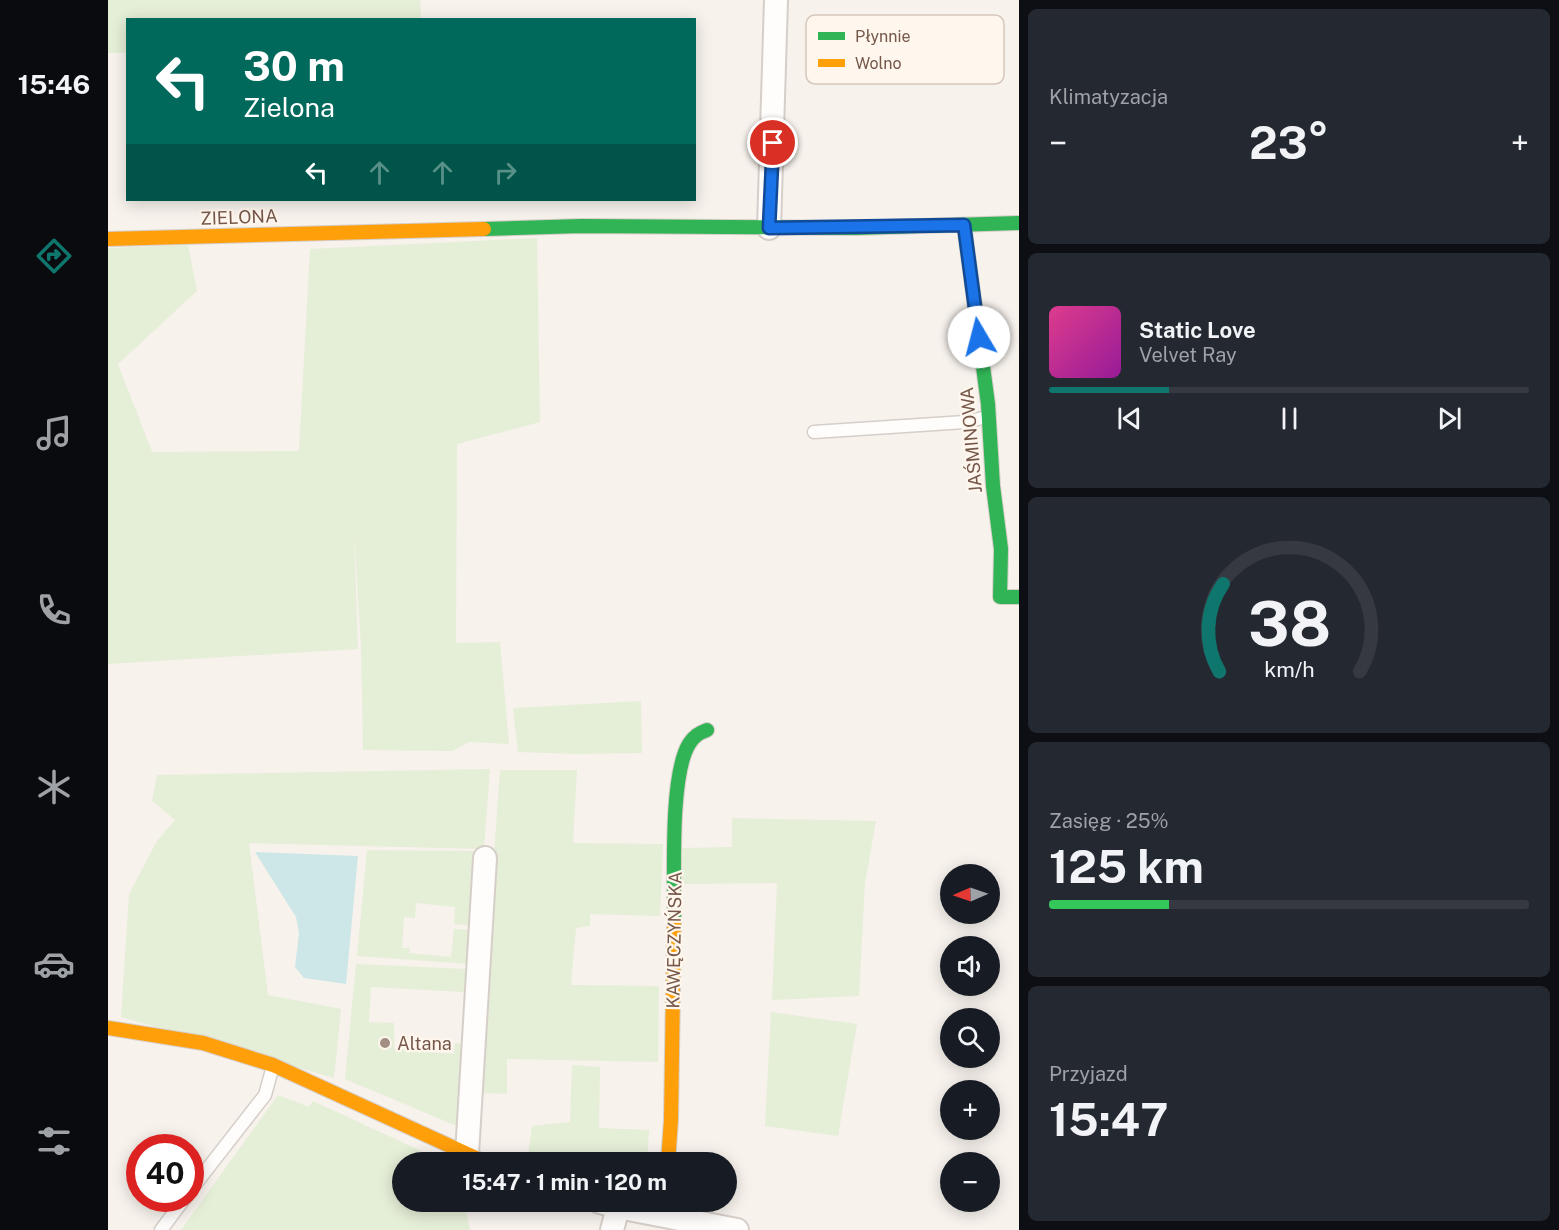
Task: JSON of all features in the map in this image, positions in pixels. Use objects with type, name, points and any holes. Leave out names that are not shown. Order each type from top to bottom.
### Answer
[{"type":"street","points":[[769,228],[775,98],[776,0]]},
{"type":"street","name":"ZIELONA","points":[[108,239],[581,226],[769,228],[1019,223]]},
{"type":"street","name":"JAŚMINOWA","points":[[964,225],[988,417],[1001,549],[1000,597],[1019,597]]},
{"type":"street","name":"KAWĘCZYŃSKA","points":[[669,1152],[676,805],[681,769],[687,748],[696,735],[708,730]]},
{"type":"street","points":[[476,1152],[485,858]]},
{"type":"street","points":[[108,1028],[202,1042],[273,1065],[463,1152]]},
{"type":"street","points":[[610,1212],[612,1230]]},
{"type":"street","points":[[674,1212],[737,1230]]},
{"type":"lane","points":[[814,432],[965,422],[988,417]]},
{"type":"lane","points":[[204,1173],[265,1095],[273,1065]]},
{"type":"lane","points":[[160,1230],[174,1212]]},
{"type":"green space","points":[[108,0],[420,0],[421,18],[126,18],[126,53],[108,53]]},
{"type":"green space","points":[[537,238],[540,422],[457,444],[456,643],[500,642],[509,744],[469,742],[452,751],[363,750],[361,647],[354,532],[358,649],[108,664],[108,248],[188,245],[197,291],[118,364],[152,452],[299,451],[310,249]]},
{"type":"green space","points":[[641,701],[642,753],[518,752],[513,708]]},
{"type":"green space","points":[[490,769],[484,849],[249,843],[268,995],[341,1009],[334,1078],[121,1017],[129,894],[157,841],[175,820],[152,801],[157,775]]},
{"type":"green space","points":[[500,770],[577,770],[573,843],[663,844],[660,916],[590,914],[590,926],[576,928],[571,985],[659,986],[658,1062],[507,1059],[507,1094],[483,1093],[490,912]]},
{"type":"green space","points":[[732,818],[876,821],[865,883],[859,996],[772,1000],[777,883],[680,884],[681,848],[732,847]]},
{"type":"green space","points":[[367,850],[475,851],[471,926],[454,924],[455,907],[416,903],[415,918],[404,917],[402,948],[410,948],[409,953],[451,957],[454,929],[470,930],[469,964],[357,956]]},
{"type":"green space","points":[[356,964],[466,969],[465,992],[371,987],[369,1022],[394,1023],[394,1049],[454,1054],[455,1043],[461,1044],[457,1126],[345,1079]]},
{"type":"green space","points":[[771,1012],[857,1024],[838,1136],[765,1126]]},
{"type":"green space","points":[[572,1065],[600,1067],[599,1128],[649,1130],[648,1152],[528,1152],[532,1126],[570,1122]]},
{"type":"green space","points":[[278,1095],[309,1107],[313,1101],[423,1152],[392,1152],[392,1212],[466,1212],[470,1230],[181,1230],[194,1212],[204,1212],[204,1198]]},
{"type":"water","points":[[255,852],[358,856],[346,984],[304,978],[295,967],[299,933],[296,917]]},
{"type":"traffic: fast","points":[[484,229],[581,226],[856,228],[1019,223]]},
{"type":"traffic: fast","points":[[964,225],[988,404],[993,486],[1001,549],[1000,597],[1019,597]]},
{"type":"traffic: fast","points":[[674,924],[674,831],[678,780],[689,744],[697,735],[707,730]]},
{"type":"traffic: slow","points":[[108,239],[484,229]]},
{"type":"traffic: slow","points":[[669,1152],[674,924]]},
{"type":"traffic: slow","points":[[108,1028],[203,1043],[273,1065],[463,1152]]},
{"type":"place","name":"Altana","points":[[385,1043]]},
{"type":"route","points":[[773,143],[769,228],[964,225],[979,337]]}]
